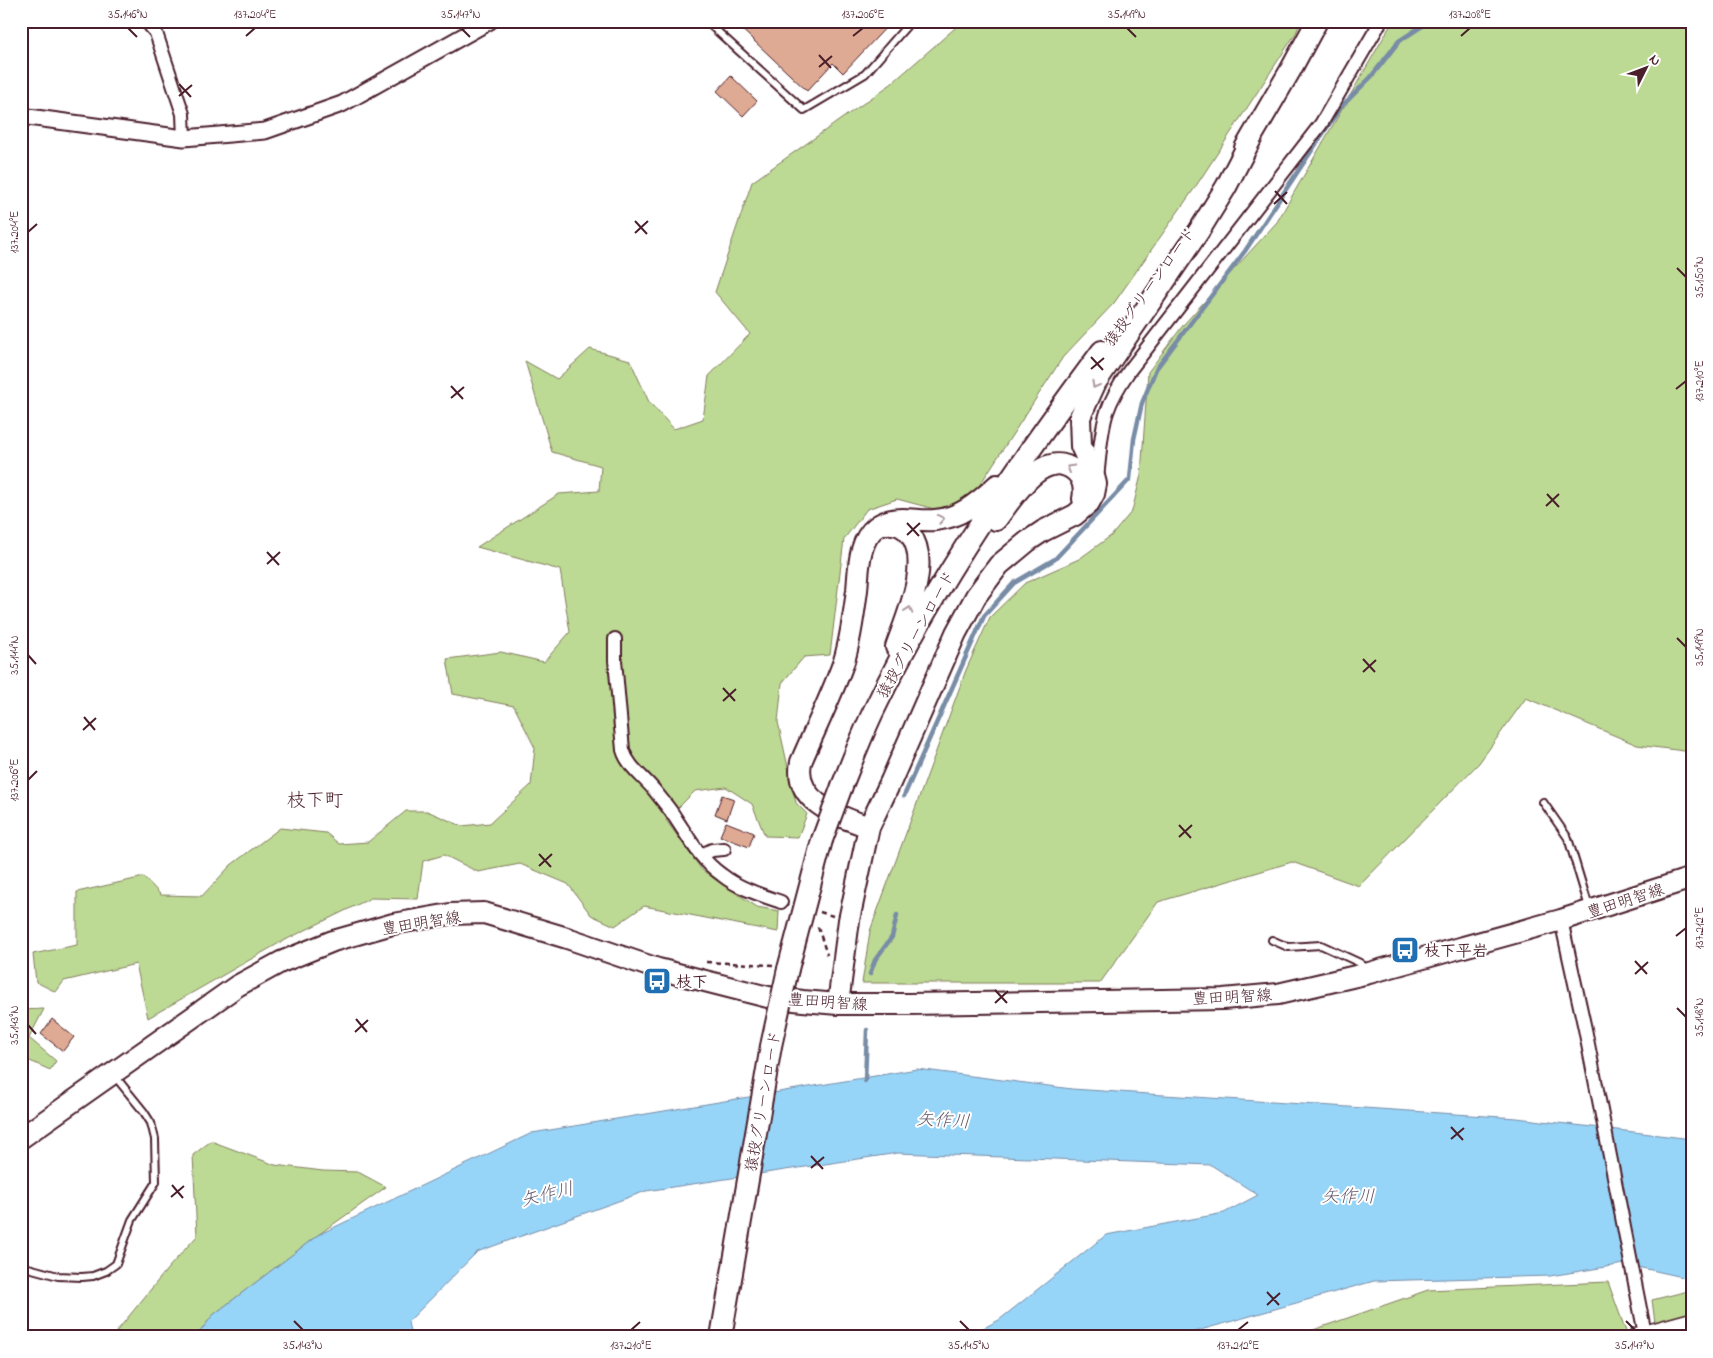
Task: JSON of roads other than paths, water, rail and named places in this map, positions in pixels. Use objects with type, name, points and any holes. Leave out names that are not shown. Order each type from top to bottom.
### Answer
[{"type":"main road","name":"猿投グリーンロード","points":[[721,1337],[783,967],[822,840],[842,786],[876,706],[906,648],[964,547],[1015,469],[1138,302],[1252,137],[1317,21]]},
{"type":"main road","points":[[838,1004],[849,920],[869,827],[892,781],[956,633],[976,596],[999,565],[1013,552],[1043,531],[1074,515],[1089,503],[1094,494],[1096,484],[1093,472],[1081,446],[1080,417],[1096,382],[1200,231],[1252,137]]},
{"type":"main road","points":[[906,648],[984,535],[1013,498],[1035,473],[1052,463],[1069,467],[1077,473],[1084,487],[1084,497],[1080,505],[1064,521]]},
{"type":"main road","points":[[869,827],[818,804],[804,790],[800,782],[799,772],[844,660],[851,627],[862,551],[869,534],[877,526],[896,519],[936,520],[960,513],[984,497],[1015,469]]},
{"type":"main road","points":[[876,706],[912,599],[918,577],[919,561],[917,548],[908,531],[894,524],[877,526]]},
{"type":"main road","name":"豊田明智線","points":[[21,1138],[237,986],[282,962],[333,941],[385,926],[450,914],[484,913],[514,921],[658,970],[768,997],[838,1004],[1223,998],[1278,994],[1369,973],[1561,920],[1692,878]]},
{"type":"main road","points":[[1641,1329],[1692,1322]]},
{"type":"street","points":[[146,21],[156,34],[183,114],[184,138]]},
{"type":"street","points":[[21,116],[184,138],[265,131],[342,104],[490,21]]},
{"type":"street","points":[[1096,484],[1107,413],[1120,385],[1321,124],[1381,21]]},
{"type":"street","points":[[615,639],[621,732],[626,760],[652,787],[676,818],[691,844],[700,855],[723,876],[751,891],[781,902]]},
{"type":"street","points":[[700,855],[712,850],[724,849]]},
{"type":"street","points":[[1561,920],[1585,1029],[1641,1329]]},
{"type":"lane","points":[[706,21],[804,110],[865,74],[911,21]]},
{"type":"lane","points":[[1543,802],[1568,838],[1590,911]]},
{"type":"lane","points":[[1272,940],[1288,947],[1321,945],[1360,963],[1369,973]]},
{"type":"lane","points":[[21,1266],[58,1276],[93,1276],[106,1271],[116,1264],[132,1220],[156,1182],[155,1139],[151,1123],[112,1073]]},
{"type":"water","name":"矢作川","points":[[917,1069],[1072,1089],[1517,1118],[1692,1139],[1692,1279],[1624,1264],[1550,1276],[1374,1281],[1176,1337],[966,1337],[999,1320],[1106,1235],[1224,1213],[1258,1195],[1211,1165],[898,1153],[646,1191],[477,1252],[408,1322],[411,1337],[196,1337],[213,1315],[318,1235],[532,1133]]},
{"type":"waterway","points":[[904,796],[984,616],[1014,583],[1055,559],[1130,479],[1134,439],[1142,403],[1156,369],[1245,251],[1340,108],[1371,77],[1399,41],[1430,21]]},
{"type":"waterway","points":[[870,974],[875,960],[892,937],[897,915]]},
{"type":"waterway","points":[[865,1081],[867,1030]]},
{"type":"place","name":"枝下平岩","points":[[1405,950]]},
{"type":"place","name":"枝下","points":[[657,981]]},
{"type":"district","name":"枝下町","points":[[315,799]]}]
